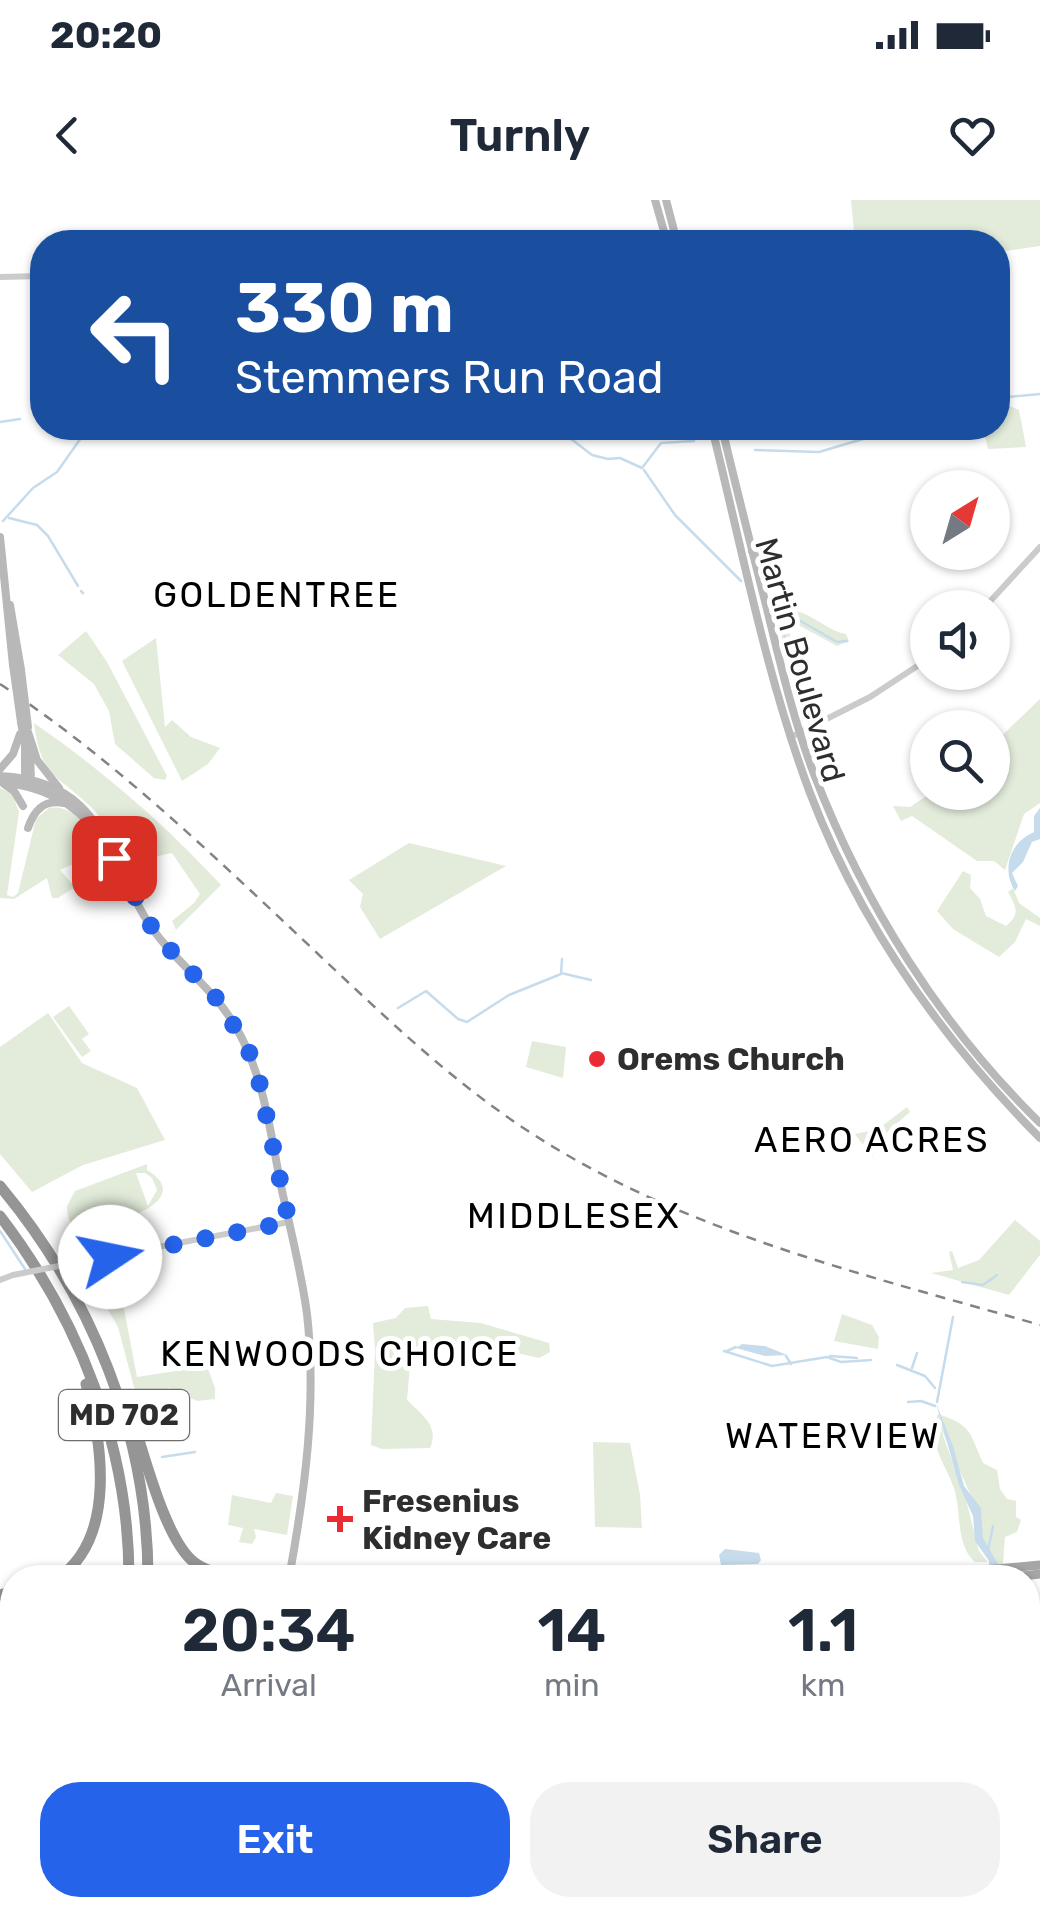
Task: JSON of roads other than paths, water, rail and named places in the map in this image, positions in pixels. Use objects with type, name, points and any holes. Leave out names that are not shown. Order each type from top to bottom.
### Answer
[{"type":"highway","name":"MD 702","points":[[0,1186],[60,1269],[92,1331],[120,1402],[136,1462],[149,1565]]},
{"type":"highway","name":"MD 702","points":[[0,1216],[41,1274],[74,1335],[98,1396],[118,1470],[127,1565]]},
{"type":"highway","points":[[60,1269],[104,1346],[177,1544],[199,1565]]},
{"type":"highway","points":[[41,1274],[79,1358],[100,1451],[98,1498],[89,1535],[72,1565]]},
{"type":"main road","points":[[655,200],[664,230]]},
{"type":"main road","points":[[666,200],[674,230]]},
{"type":"main road","name":"Martin Boulevard","points":[[715,440],[796,735],[835,850],[882,938],[932,1015],[1040,1138]]},
{"type":"main road","name":"Martin Boulevard","points":[[725,440],[752,551],[766,559],[758,576],[796,735],[842,839],[896,941],[963,1038],[1040,1123]]},
{"type":"main road","points":[[0,537],[28,783]]},
{"type":"main road","points":[[0,768],[16,749],[24,726]]},
{"type":"main road","points":[[24,726],[41,766],[111,851],[156,935],[218,1000],[248,1049],[258,1076],[307,1317],[307,1477],[291,1565]]},
{"type":"main road","points":[[0,780],[28,783],[68,800]]},
{"type":"main road","points":[[0,780],[14,790],[24,806]]},
{"type":"main road","points":[[28,828],[34,813],[43,805],[68,800]]},
{"type":"street","points":[[0,277],[30,276]]},
{"type":"street","points":[[1001,590],[1040,547]]},
{"type":"street","points":[[796,735],[910,671]]},
{"type":"street","points":[[0,1280],[289,1222]]},
{"type":"water","points":[[1040,808],[1040,839],[1032,842],[1023,862],[1012,873],[1018,886],[1015,891],[1009,874],[1010,857],[1019,842],[1034,832],[1034,816]]},
{"type":"water","points":[[742,1344],[765,1346],[787,1355],[765,1356],[736,1348]]},
{"type":"water","points":[[936,1403],[964,1486],[981,1508],[983,1538],[998,1565],[989,1565],[975,1541],[973,1516],[959,1485]]},
{"type":"water","points":[[725,1549],[759,1553],[761,1560],[758,1564],[721,1565],[719,1555]]},
{"type":"waterway","points":[[1010,397],[1040,394]]},
{"type":"waterway","points":[[0,422],[20,419]]},
{"type":"waterway","points":[[3,521],[33,488],[57,472],[80,440]]},
{"type":"waterway","points":[[572,440],[592,455],[620,458],[642,468],[661,443],[694,441]]},
{"type":"waterway","points":[[755,450],[819,452],[860,440]]},
{"type":"waterway","points":[[644,470],[675,515],[741,581]]},
{"type":"waterway","points":[[9,518],[37,525],[78,586]]},
{"type":"waterway","points":[[772,611],[792,616],[837,642],[847,641]]},
{"type":"waterway","points":[[779,613],[804,718]]},
{"type":"waterway","points":[[398,1008],[426,991],[458,1019],[467,1022],[509,995],[561,974],[562,959]]},
{"type":"waterway","points":[[561,973],[591,980]]},
{"type":"waterway","points":[[0,1231],[25,1269]]},
{"type":"waterway","points":[[962,1282],[983,1285],[997,1275]]},
{"type":"waterway","points":[[937,1402],[953,1317]]},
{"type":"waterway","points":[[727,1351],[736,1347]]},
{"type":"waterway","points":[[724,1351],[772,1366],[827,1357],[841,1362],[871,1360]]},
{"type":"waterway","points":[[912,1368],[917,1353]]},
{"type":"waterway","points":[[786,1356],[791,1364]]},
{"type":"waterway","points":[[830,1356],[857,1358]]},
{"type":"waterway","points":[[897,1365],[925,1376],[935,1388]]},
{"type":"waterway","points":[[908,1402],[935,1406]]},
{"type":"waterway","points":[[162,1457],[195,1452]]},
{"type":"waterway","points":[[988,1550],[993,1526]]},
{"type":"railway","points":[[0,684],[125,778],[465,1086],[579,1162],[641,1194],[771,1245],[1040,1325]]},
{"type":"place","name":"Orems Church","points":[[597,1059]]},
{"type":"place","name":"Fresenius Kidney Care","points":[[340,1519]]},
{"type":"district","name":"GOLDENTREE","points":[[277,595]]},
{"type":"district","name":"AERO ACRES","points":[[872,1140]]},
{"type":"district","name":"MIDDLESEX","points":[[574,1216]]},
{"type":"district","name":"KENWOODS CHOICE","points":[[340,1354]]},
{"type":"district","name":"WATERVIEW","points":[[833,1436]]}]
